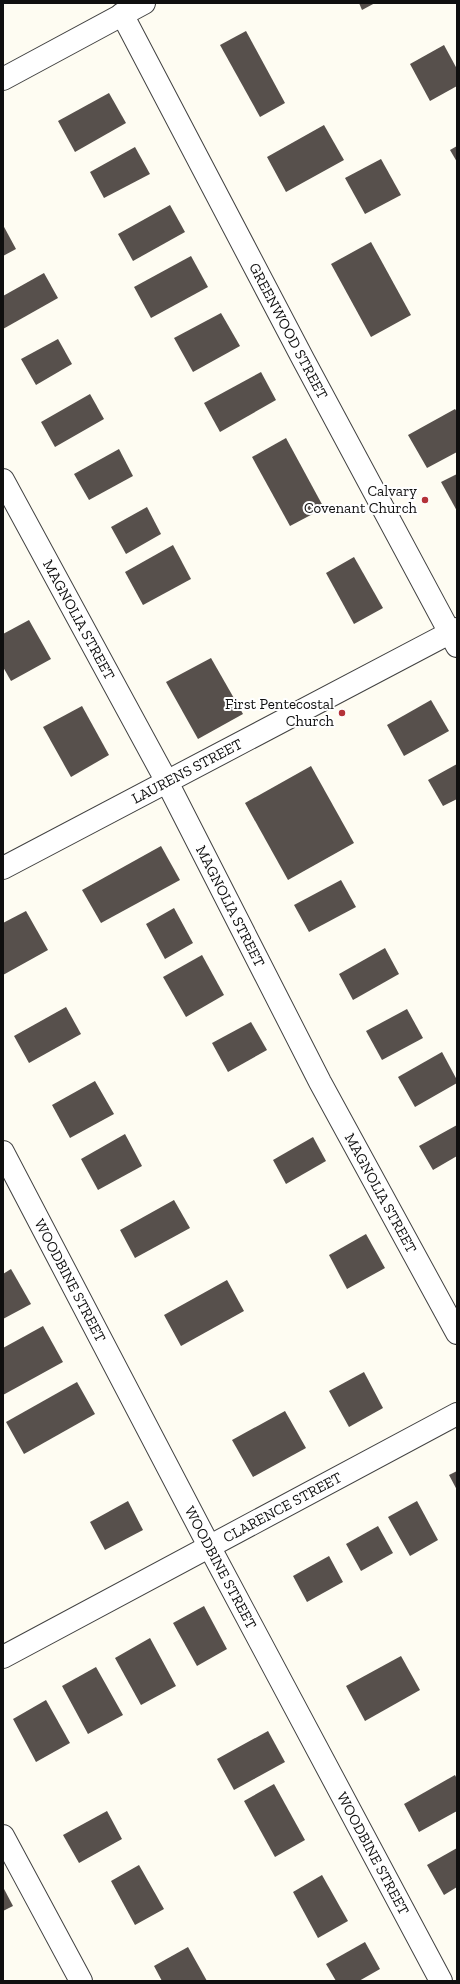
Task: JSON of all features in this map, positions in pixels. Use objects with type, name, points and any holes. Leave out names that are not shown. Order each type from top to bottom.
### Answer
[{"type":"street","points":[[3,79],[144,3]]},
{"type":"street","name":"GREENWOOD STREET","points":[[122,14],[303,359],[455,636]]},
{"type":"street","name":"MAGNOLIA STREET","points":[[3,480],[167,782],[320,1082],[457,1333]]},
{"type":"street","name":"LAURENS STREET","points":[[3,868],[167,782],[455,636]]},
{"type":"street","name":"WOODBINE STREET","points":[[3,1152],[209,1546],[441,1981]]},
{"type":"street","name":"CLARENCE STREET","points":[[3,1657],[457,1414]]},
{"type":"street","points":[[3,1836],[81,1981]]},
{"type":"building","points":[[359,3],[375,3],[362,10]]},
{"type":"building","points":[[246,31],[285,103],[260,117],[220,45]]},
{"type":"building","points":[[444,45],[457,69],[457,86],[430,101],[410,64]]},
{"type":"building","points":[[109,93],[126,123],[75,152],[58,121]]},
{"type":"building","points":[[324,125],[344,160],[286,192],[267,157]]},
{"type":"building","points":[[457,146],[457,162],[450,150]]},
{"type":"building","points":[[135,147],[150,174],[104,198],[90,172]]},
{"type":"building","points":[[381,159],[401,195],[365,214],[345,178]]},
{"type":"building","points":[[170,205],[185,232],[133,261],[118,234]]},
{"type":"building","points":[[3,225],[16,249],[3,256]]},
{"type":"building","points":[[371,242],[411,315],[371,337],[331,264]]},
{"type":"building","points":[[191,256],[208,287],[151,318],[134,287]]},
{"type":"building","points":[[44,273],[58,298],[3,329],[3,296]]},
{"type":"building","points":[[221,313],[240,346],[193,372],[174,338]]},
{"type":"building","points":[[58,339],[72,364],[36,385],[21,359]]},
{"type":"building","points":[[261,372],[276,400],[220,432],[204,403]]},
{"type":"building","points":[[90,394],[104,419],[55,447],[41,422]]},
{"type":"building","points":[[455,409],[457,412],[457,452],[427,468],[408,435]]},
{"type":"building","points":[[286,438],[324,508],[290,526],[252,457]]},
{"type":"building","points":[[119,449],[133,476],[89,500],[74,474]]},
{"type":"building","points":[[457,474],[457,511],[441,482]]},
{"type":"building","points":[[147,507],[161,534],[126,554],[111,527]]},
{"type":"building","points":[[173,545],[191,579],[143,605],[125,572]]},
{"type":"building","points":[[354,557],[383,608],[354,624],[326,573]]},
{"type":"building","points":[[29,620],[51,659],[11,681],[3,667],[3,634]]},
{"type":"building","points":[[211,658],[243,714],[198,739],[166,682]]},
{"type":"building","points":[[431,700],[449,731],[404,756],[387,725]]},
{"type":"building","points":[[82,706],[109,755],[71,777],[43,727]]},
{"type":"building","points":[[457,764],[457,799],[443,806],[428,780]]},
{"type":"building","points":[[311,766],[354,843],[288,880],[245,803]]},
{"type":"building","points":[[161,846],[180,880],[101,923],[82,890]]},
{"type":"building","points":[[341,880],[356,907],[309,932],[294,905]]},
{"type":"building","points":[[174,908],[193,943],[165,959],[146,924]]},
{"type":"building","points":[[26,911],[48,950],[3,975],[3,923]]},
{"type":"building","points":[[385,948],[399,974],[353,1000],[339,974]]},
{"type":"building","points":[[202,955],[224,995],[186,1017],[163,977]]},
{"type":"building","points":[[66,1007],[81,1034],[29,1063],[14,1036]]},
{"type":"building","points":[[407,1009],[423,1038],[382,1060],[366,1031]]},
{"type":"building","points":[[251,1022],[267,1050],[228,1072],[212,1043]]},
{"type":"building","points":[[442,1052],[457,1080],[457,1083],[415,1107],[398,1077]]},
{"type":"building","points":[[95,1081],[114,1114],[70,1138],[52,1105]]},
{"type":"building","points":[[457,1125],[457,1156],[433,1170],[419,1146]]},
{"type":"building","points":[[125,1134],[142,1166],[98,1190],[81,1159]]},
{"type":"building","points":[[313,1137],[326,1161],[286,1184],[273,1160]]},
{"type":"building","points":[[174,1200],[190,1228],[135,1258],[120,1230]]},
{"type":"building","points":[[366,1234],[385,1268],[347,1289],[329,1255]]},
{"type":"building","points":[[11,1269],[31,1304],[3,1319],[3,1274]]},
{"type":"building","points":[[227,1280],[244,1311],[181,1346],[164,1315]]},
{"type":"building","points":[[43,1326],[63,1362],[3,1395],[3,1348]]},
{"type":"building","points":[[364,1372],[383,1408],[349,1427],[329,1391]]},
{"type":"building","points":[[77,1382],[95,1414],[24,1454],[6,1422]]},
{"type":"building","points":[[285,1411],[306,1448],[253,1477],[232,1440]]},
{"type":"building","points":[[457,1471],[457,1490],[449,1475]]},
{"type":"building","points":[[128,1501],[143,1530],[105,1550],[90,1522]]},
{"type":"building","points":[[417,1501],[438,1540],[410,1556],[388,1517]]},
{"type":"building","points":[[378,1526],[393,1553],[361,1571],[346,1544]]},
{"type":"building","points":[[329,1556],[343,1582],[307,1602],[293,1576]]},
{"type":"building","points":[[204,1606],[227,1649],[197,1666],[173,1623]]},
{"type":"building","points":[[150,1638],[176,1686],[141,1705],[115,1658]]},
{"type":"building","points":[[401,1656],[420,1690],[365,1721],[346,1686]]},
{"type":"building","points":[[96,1667],[123,1715],[88,1734],[62,1686]]},
{"type":"building","points":[[46,1700],[70,1743],[36,1762],[13,1719]]},
{"type":"building","points":[[268,1731],[285,1762],[234,1790],[217,1759]]},
{"type":"building","points":[[455,1775],[457,1779],[457,1811],[419,1832],[404,1804]]},
{"type":"building","points":[[274,1784],[305,1840],[275,1857],[244,1801]]},
{"type":"building","points":[[107,1811],[122,1839],[79,1863],[63,1835]]},
{"type":"building","points":[[457,1848],[457,1887],[444,1895],[427,1865]]},
{"type":"building","points":[[139,1865],[164,1909],[135,1925],[111,1881]]},
{"type":"building","points":[[322,1875],[348,1921],[318,1938],[293,1892]]},
{"type":"building","points":[[3,1887],[13,1906],[3,1911]]},
{"type":"building","points":[[365,1942],[380,1969],[359,1981],[336,1981],[326,1964]]},
{"type":"building","points":[[188,1947],[207,1981],[162,1981],[154,1966]]},
{"type":"place","name":"Calvary Covenant Church","points":[[425,500]]},
{"type":"place","name":"First Pentecostal Church","points":[[342,713]]}]
